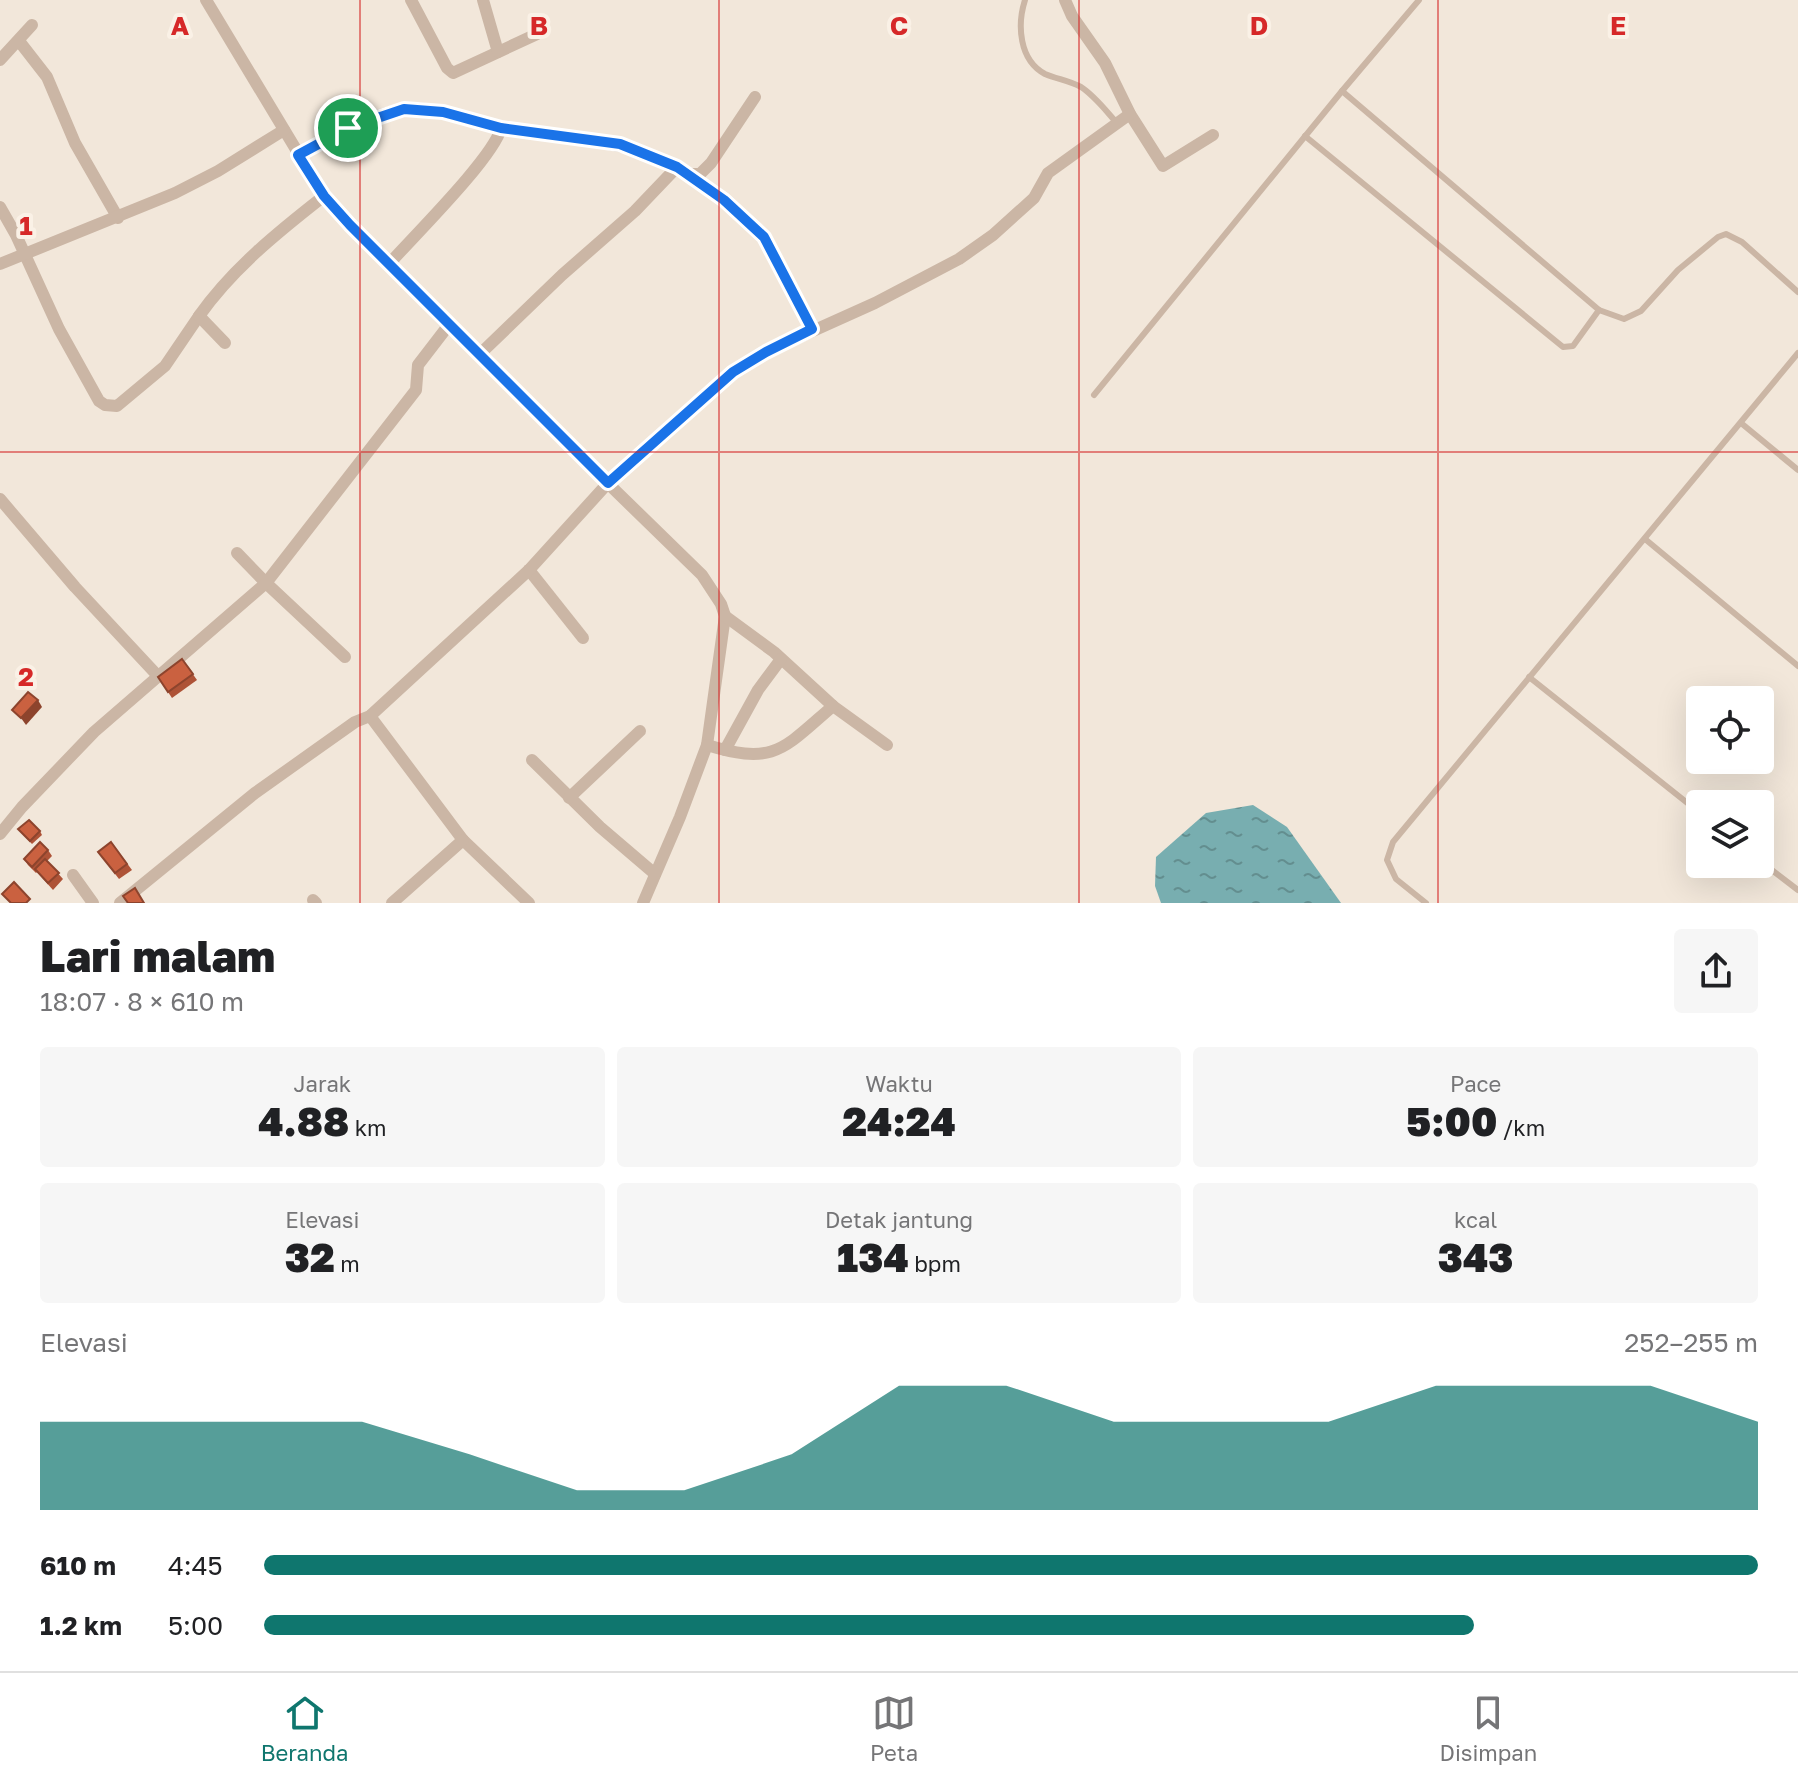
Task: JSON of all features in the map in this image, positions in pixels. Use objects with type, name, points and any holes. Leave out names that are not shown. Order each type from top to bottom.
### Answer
[{"type":"street","points":[[206,0],[324,196],[448,326],[481,353],[702,575],[721,604],[725,616],[707,745],[643,903]]},
{"type":"street","points":[[411,0],[450,72],[458,73],[537,34]]},
{"type":"street","points":[[483,0],[498,52]]},
{"type":"street","points":[[1065,0],[1072,16],[1105,63],[1130,114],[1163,166],[1213,135]]},
{"type":"street","points":[[0,60],[32,25]]},
{"type":"street","points":[[19,41],[47,77],[75,143],[118,218]]},
{"type":"street","points":[[689,174],[700,174],[711,163],[755,97]]},
{"type":"street","points":[[298,155],[348,128],[404,109],[443,112],[501,128],[620,144],[689,174],[724,200],[764,237],[812,329]]},
{"type":"street","points":[[120,903],[255,793],[355,722],[370,716],[529,570],[608,483],[733,372],[812,329],[875,303],[959,259],[993,235],[1034,198],[1048,173],[1130,114]]},
{"type":"street","points":[[389,264],[468,176],[493,145],[501,128]]},
{"type":"street","points":[[0,264],[118,218],[196,182],[284,130]]},
{"type":"street","points":[[481,353],[562,275],[635,211],[677,167]]},
{"type":"street","points":[[0,207],[59,329],[99,401],[117,406],[165,366],[215,292],[261,248],[324,196]]},
{"type":"street","points":[[199,316],[225,343]]},
{"type":"street","points":[[0,834],[94,732],[266,583],[416,390],[418,365],[448,326]]},
{"type":"street","points":[[0,499],[75,587],[157,675]]},
{"type":"street","points":[[237,553],[345,657]]},
{"type":"street","points":[[529,570],[583,638]]},
{"type":"street","points":[[725,616],[781,659],[833,706],[887,745]]},
{"type":"street","points":[[725,750],[758,690],[781,659]]},
{"type":"street","points":[[707,745],[743,755],[775,752],[795,740],[833,706]]},
{"type":"street","points":[[370,716],[463,840],[520,900]]},
{"type":"street","points":[[569,798],[640,731]]},
{"type":"street","points":[[532,760],[569,798],[655,874]]},
{"type":"street","points":[[392,903],[463,840]]},
{"type":"street","points":[[73,875],[93,903]]},
{"type":"lane","points":[[1025,0],[1020,29],[1023,46],[1030,59],[1045,73],[1085,90],[1117,123]]},
{"type":"lane","points":[[1094,395],[1419,0]]},
{"type":"lane","points":[[1342,91],[1599,310],[1624,319],[1641,311],[1678,270],[1726,234],[1742,242],[1798,292]]},
{"type":"lane","points":[[1305,136],[1563,347],[1573,346],[1599,310]]},
{"type":"lane","points":[[1426,903],[1396,879],[1387,860],[1393,842],[1798,353]]},
{"type":"lane","points":[[1741,423],[1798,470]]},
{"type":"lane","points":[[1645,539],[1798,666]]},
{"type":"lane","points":[[1529,677],[1686,802]]},
{"type":"lane","points":[[1774,872],[1798,890]]},
{"type":"water","points":[[1253,805],[1287,827],[1341,903],[1161,903],[1155,886],[1156,857],[1206,813]]},
{"type":"building","points":[[182,659],[193,674],[168,692],[158,677]]},
{"type":"building","points":[[28,692],[38,700],[21,718],[12,710]]},
{"type":"building","points":[[29,820],[40,831],[30,841],[18,829]]},
{"type":"building","points":[[40,842],[48,850],[32,867],[24,859]]},
{"type":"building","points":[[111,842],[127,864],[115,873],[98,852]]},
{"type":"building","points":[[45,859],[59,873],[48,883],[35,869]]},
{"type":"building","points":[[14,882],[30,899],[26,903],[11,903],[2,894]]},
{"type":"building","points":[[135,888],[144,903],[128,903],[123,896]]},
{"type":"route","points":[[404,109],[423,109],[501,128],[620,144],[677,167],[724,200],[764,237],[812,329],[733,372],[608,483],[547,424],[481,353],[448,326],[324,196],[298,155],[348,128],[404,109]]}]
